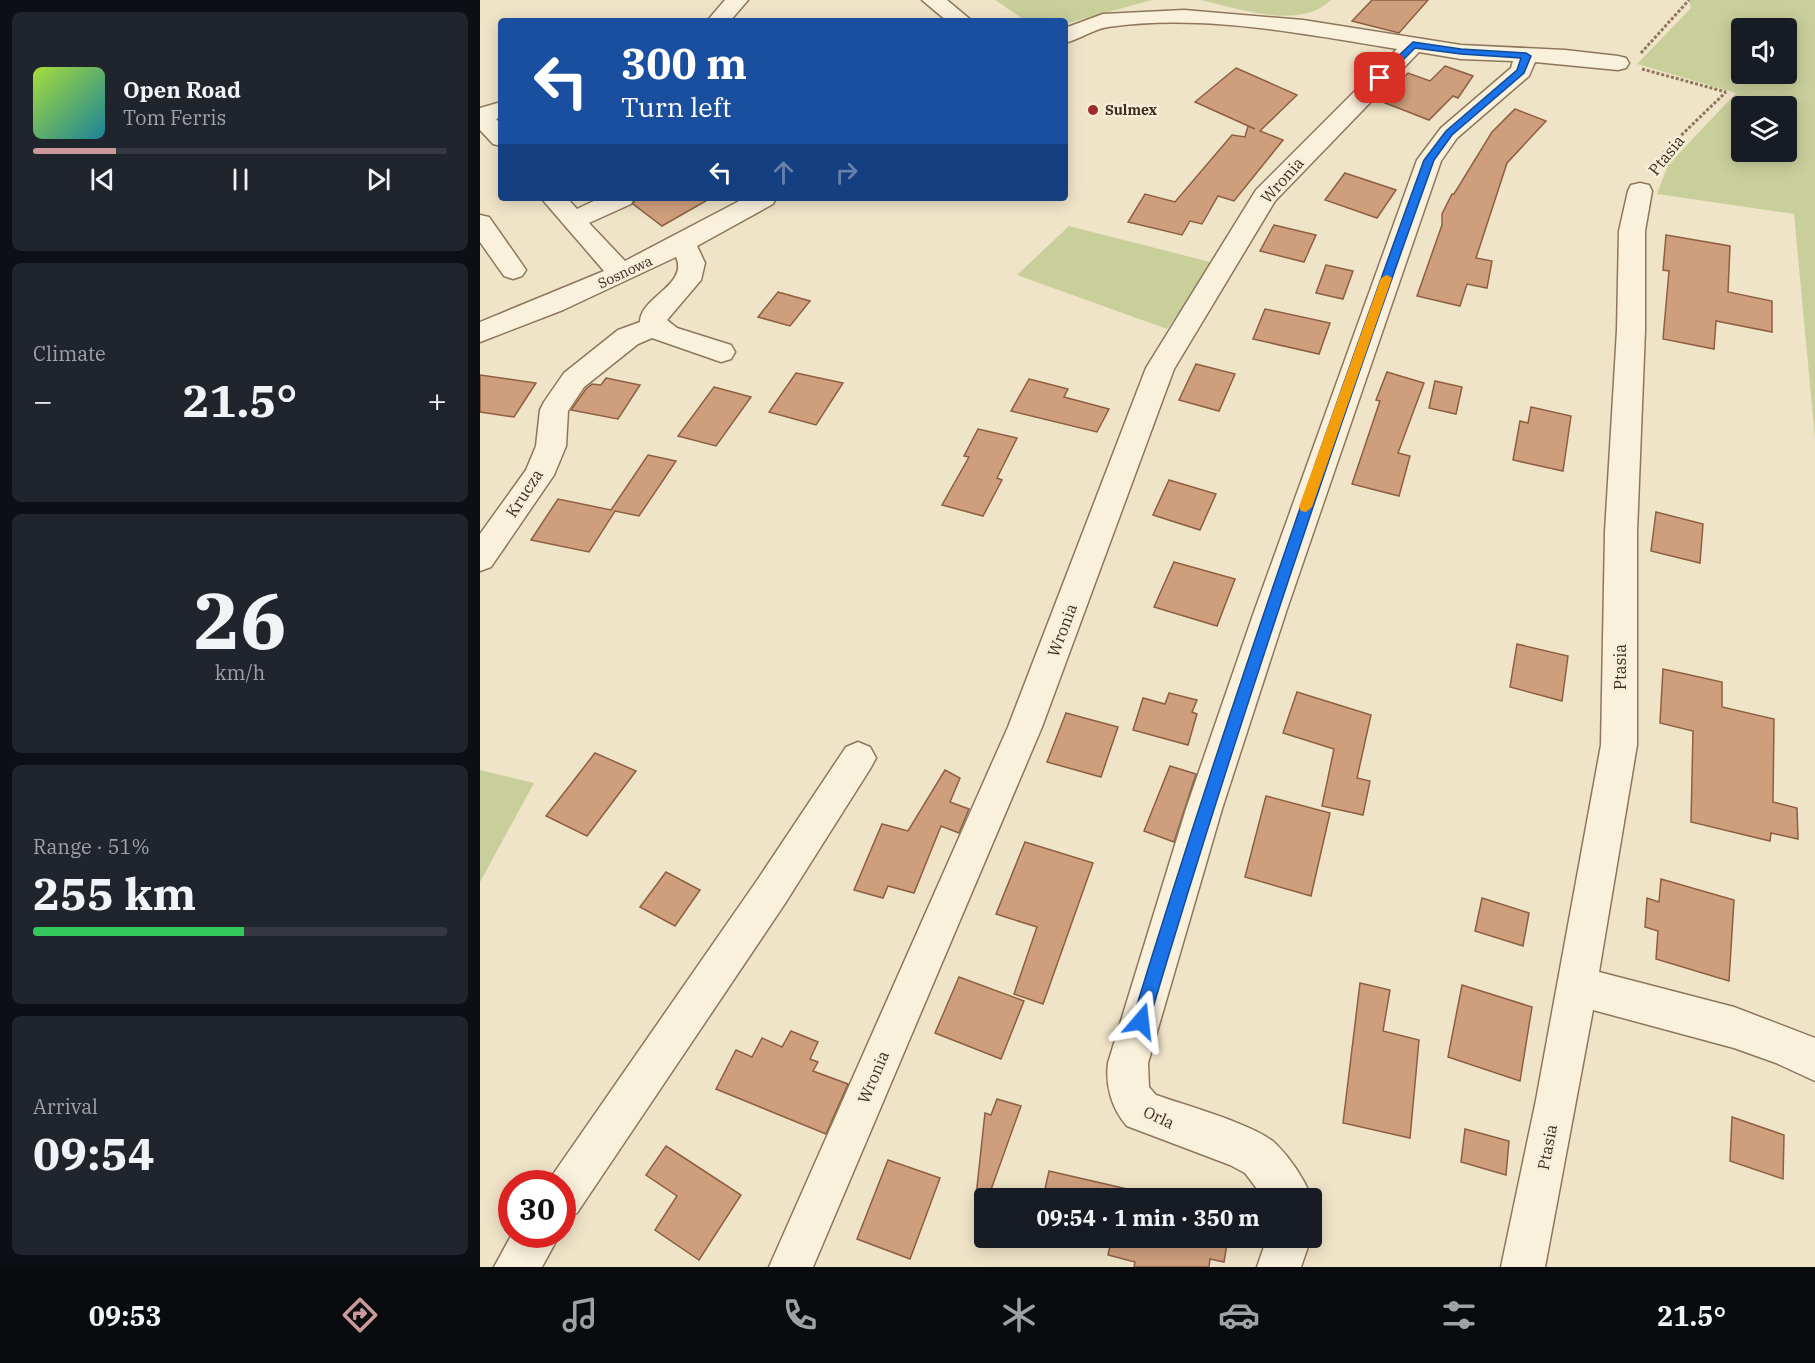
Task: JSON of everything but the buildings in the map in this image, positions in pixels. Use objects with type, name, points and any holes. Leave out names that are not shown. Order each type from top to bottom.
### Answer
[{"type":"street","points":[[721,18],[737,0]]},
{"type":"street","points":[[933,0],[957,18]]},
{"type":"street","points":[[1068,35],[1102,21],[1184,16],[1303,27],[1461,52],[1618,63]]},
{"type":"street","name":"Wronia","points":[[791,1267],[1025,727],[1160,368],[1265,196],[1413,45]]},
{"type":"street","name":"Orla","points":[[1282,1188],[1260,1158],[1242,1148],[1142,1111],[1134,1104],[1131,1094],[1127,1073],[1128,1063],[1204,809],[1342,402],[1430,160],[1449,133],[1521,71],[1526,56]]},
{"type":"street","points":[[498,110],[481,116],[498,136]]},
{"type":"street","name":"Ptasia","points":[[1523,1267],[1577,987],[1619,745],[1621,532],[1631,330],[1632,231],[1640,191]]},
{"type":"street","points":[[557,201],[621,274]]},
{"type":"street","points":[[573,220],[615,201]]},
{"type":"street","name":"Sosnowa","points":[[480,332],[545,309],[684,245],[759,201]]},
{"type":"street","points":[[480,223],[513,270]]},
{"type":"street","points":[[684,245],[692,263],[688,280],[653,318],[654,327],[667,335],[721,352]]},
{"type":"street","name":"Krucza","points":[[480,558],[539,475],[551,446],[554,410],[574,380],[628,337],[654,327]]},
{"type":"street","points":[[576,1178],[771,892],[858,758]]},
{"type":"street","points":[[1577,987],[1732,1027],[1792,1048],[1815,1061]]},
{"type":"street","points":[[516,1267],[529,1248]]},
{"type":"street","points":[[1278,1267],[1285,1248]]},
{"type":"path","points":[[1618,63],[1642,52],[1689,0]]},
{"type":"path","name":"Ptasia","points":[[1618,63],[1726,92],[1669,147],[1652,168],[1640,191]]},
{"type":"green space","points":[[995,0],[1152,0],[1068,23],[1068,18],[1022,18]]},
{"type":"green space","points":[[1200,0],[1331,0],[1318,9],[1286,16],[1250,12]]},
{"type":"green space","points":[[1689,0],[1815,0],[1815,438],[1794,214],[1657,194],[1668,165],[1731,98],[1731,162],[1797,162],[1797,96],[1733,96],[1736,93],[1637,64],[1691,8]]},
{"type":"green space","points":[[1069,226],[1214,263],[1167,329],[1017,275]]},
{"type":"green space","points":[[480,770],[534,783],[480,882]]},
{"type":"slow traffic","points":[[1306,507],[1387,278]]},
{"type":"place","name":"Sulmex","points":[[1093,110]]},
{"type":"route","points":[[1141,1021],[1204,809],[1342,402],[1430,160],[1449,133],[1521,71],[1525,66],[1526,56],[1461,52],[1413,45],[1380,78]]}]
